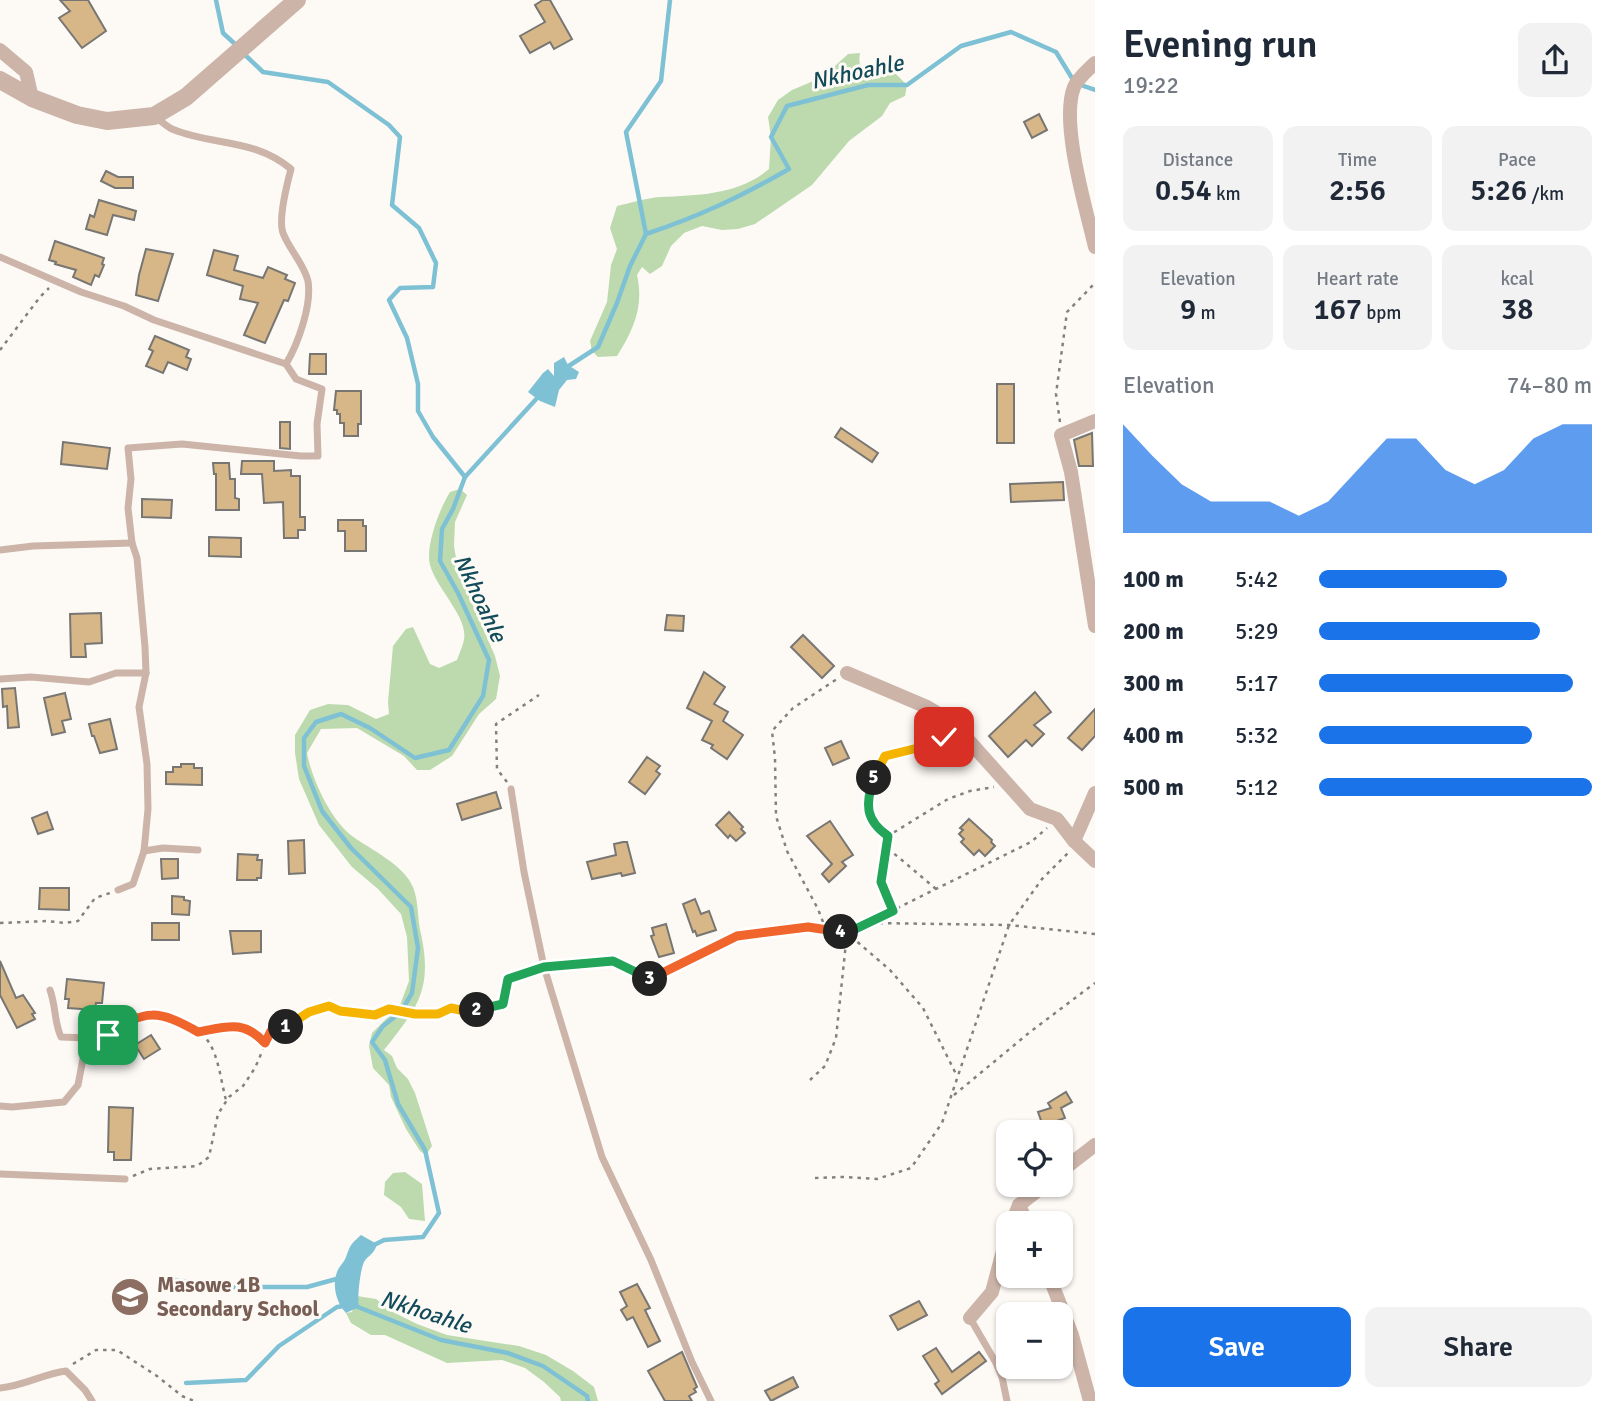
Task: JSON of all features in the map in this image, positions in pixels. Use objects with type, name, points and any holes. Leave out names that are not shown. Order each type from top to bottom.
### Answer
[{"type":"street","points":[[0,80],[32,97],[77,115],[107,121],[154,116],[186,97],[297,0]]},
{"type":"street","points":[[0,50],[26,72],[32,97]]},
{"type":"street","points":[[1095,63],[1075,83],[1070,100],[1077,166],[1095,247]]},
{"type":"street","points":[[1095,421],[1061,435],[1071,472],[1095,626]]},
{"type":"street","points":[[847,673],[927,707],[954,724],[1030,809],[1058,819],[1074,841],[1095,861]]},
{"type":"street","points":[[1074,841],[1095,793]]},
{"type":"street","points":[[1073,1162],[1095,1145]]},
{"type":"street","points":[[1017,1211],[1019,1205],[1029,1197]]},
{"type":"street","points":[[1019,1205],[1022,1211]]},
{"type":"street","points":[[970,1318],[992,1292],[996,1277]]},
{"type":"street","points":[[1054,1288],[1072,1335],[1090,1401]]},
{"type":"lane","points":[[154,116],[171,128],[234,142],[276,157],[291,169],[285,191],[282,231],[308,281],[306,306],[297,346],[286,364]]},
{"type":"lane","points":[[0,257],[216,342],[286,364],[296,379],[322,389],[317,424],[318,456],[181,444],[128,448],[131,479],[128,508],[132,543],[137,558],[146,673],[139,707],[147,764],[148,809],[144,851],[133,884],[118,890]]},
{"type":"lane","points":[[0,550],[33,546],[132,543]]},
{"type":"lane","points":[[0,679],[31,677],[89,682],[116,673],[146,673]]},
{"type":"lane","points":[[511,789],[524,872],[544,967],[602,1157],[651,1260],[692,1362],[711,1401]]},
{"type":"lane","points":[[144,851],[163,848],[198,850]]},
{"type":"lane","points":[[50,990],[55,1004],[57,1030],[61,1037],[88,1038],[108,1035],[127,1021]]},
{"type":"lane","points":[[0,1106],[64,1102],[78,1085],[88,1038]]},
{"type":"lane","points":[[0,1174],[125,1179]]},
{"type":"lane","points":[[970,1318],[999,1370],[1007,1401]]},
{"type":"lane","points":[[0,1388],[14,1387],[52,1373],[66,1371],[92,1401]]},
{"type":"path","points":[[0,350],[40,297],[57,281]]},
{"type":"path","points":[[1061,435],[1056,394],[1067,312],[1095,283]]},
{"type":"path","points":[[826,930],[787,850],[776,816],[772,731],[793,708],[847,673]]},
{"type":"path","points":[[511,789],[498,769],[496,724],[539,695]]},
{"type":"path","points":[[936,890],[891,851],[888,836],[872,822],[868,813],[873,783],[885,756],[926,746],[944,737],[954,724]]},
{"type":"path","points":[[893,911],[881,882],[888,836],[947,799],[1006,783]]},
{"type":"path","points":[[847,933],[1031,842],[1058,819]]},
{"type":"path","points":[[816,1178],[877,1179],[911,1168],[942,1123],[1009,925],[1042,878],[1072,849],[1074,841]]},
{"type":"path","points":[[0,923],[78,921],[96,898],[118,890]]},
{"type":"path","points":[[868,923],[1009,925],[1095,934]]},
{"type":"path","points":[[125,1179],[150,1169],[197,1166],[209,1157],[218,1114],[226,1100],[243,1086],[255,1068],[271,1031],[289,1026],[309,1012],[329,1006],[340,1011],[375,1015],[389,1009],[415,1014],[438,1014],[451,1008],[469,1012],[503,1004],[508,979],[544,967],[613,961],[648,980],[737,936],[808,927],[847,933],[890,971],[923,1008],[958,1078]]},
{"type":"path","points":[[810,1080],[825,1066],[836,1038],[847,933]]},
{"type":"path","points":[[951,1097],[1095,983]]},
{"type":"path","points":[[127,1021],[142,1016],[160,1015],[173,1018],[198,1032],[208,1041],[226,1100]]},
{"type":"path","points":[[198,1032],[235,1025],[257,1034],[265,1043]]},
{"type":"path","points":[[66,1371],[96,1350],[117,1350],[182,1396],[194,1401]]},
{"type":"green space","points":[[860,53],[860,64],[871,79],[895,73],[907,85],[905,96],[890,103],[882,116],[849,141],[812,185],[755,224],[722,230],[702,226],[684,233],[671,246],[662,266],[650,274],[642,267],[637,275],[639,297],[636,317],[628,336],[617,356],[598,357],[592,351],[590,341],[607,302],[611,265],[617,249],[610,228],[617,206],[655,198],[718,192],[757,178],[769,169],[771,137],[768,117],[778,100],[792,90],[823,77],[848,54]]},
{"type":"green space","points":[[460,489],[467,495],[455,522],[454,546],[458,570],[495,656],[500,676],[496,699],[479,714],[452,756],[430,770],[417,770],[404,756],[357,728],[321,729],[307,753],[313,775],[336,820],[352,836],[402,872],[409,879],[415,893],[424,953],[423,984],[413,1010],[384,1050],[392,1056],[415,1093],[432,1146],[426,1155],[420,1151],[406,1129],[391,1097],[389,1085],[373,1068],[369,1046],[372,1033],[400,1005],[409,981],[407,937],[401,914],[378,889],[352,867],[319,825],[299,779],[295,735],[310,710],[328,704],[348,705],[376,719],[389,714],[393,646],[406,629],[413,627],[430,664],[439,668],[457,660],[464,630],[457,612],[433,574],[429,557],[431,538],[442,507],[450,492]]},
{"type":"green space","points":[[405,1172],[422,1184],[425,1221],[409,1219],[401,1207],[384,1195],[385,1182],[393,1173]]},
{"type":"green space","points":[[357,1296],[376,1299],[393,1312],[447,1335],[519,1346],[546,1355],[594,1387],[598,1401],[561,1401],[544,1382],[525,1368],[502,1360],[447,1363],[385,1335],[371,1335],[351,1323],[346,1313],[352,1312]]},
{"type":"water","points":[[564,357],[568,365],[579,372],[576,379],[567,380],[559,390],[555,407],[528,392],[548,369],[554,376],[554,363]]},
{"type":"water","points":[[361,1235],[377,1244],[363,1266],[359,1307],[346,1313],[337,1299],[336,1277],[351,1245]]},
{"type":"building","points":[[60,0],[88,0],[106,31],[82,48],[59,18],[70,11]]},
{"type":"building","points":[[543,0],[550,0],[572,39],[554,49],[550,42],[530,53],[520,36],[545,22],[535,5]]},
{"type":"building","points":[[1039,114],[1047,130],[1032,138],[1024,122]]},
{"type":"building","points":[[106,171],[118,177],[133,177],[133,188],[115,188],[101,181]]},
{"type":"building","points":[[99,200],[136,211],[134,220],[113,215],[107,235],[86,229],[90,215],[94,217]]},
{"type":"building","points":[[55,241],[104,258],[99,277],[95,275],[91,285],[73,277],[76,270],[49,260]]},
{"type":"building","points":[[146,249],[173,254],[158,301],[136,295]]},
{"type":"building","points":[[214,250],[238,256],[234,270],[263,278],[268,267],[287,275],[285,279],[295,283],[288,301],[284,300],[265,343],[244,335],[258,303],[240,299],[243,286],[207,275]]},
{"type":"building","points":[[155,336],[189,350],[186,357],[191,359],[187,370],[168,362],[163,373],[146,366],[153,351],[149,349]]},
{"type":"building","points":[[310,354],[326,354],[326,374],[309,374]]},
{"type":"building","points":[[997,384],[1014,384],[1014,443],[997,443]]},
{"type":"building","points":[[336,391],[361,391],[361,424],[358,424],[358,436],[344,436],[344,423],[340,423],[340,414],[334,410]]},
{"type":"building","points":[[280,422],[290,422],[290,449],[280,448]]},
{"type":"building","points":[[841,428],[878,453],[872,462],[835,437]]},
{"type":"building","points":[[1092,433],[1093,466],[1079,466],[1074,440]]},
{"type":"building","points":[[63,442],[110,448],[107,469],[61,464]]},
{"type":"building","points":[[242,461],[274,461],[274,471],[291,470],[291,476],[300,476],[300,517],[305,517],[305,530],[298,530],[298,538],[284,538],[283,502],[264,503],[262,474],[241,474]]},
{"type":"building","points":[[213,463],[229,463],[230,479],[235,479],[235,498],[239,499],[239,510],[216,510],[216,474]]},
{"type":"building","points":[[1063,482],[1064,500],[1011,502],[1010,484]]},
{"type":"building","points":[[142,499],[172,500],[171,518],[142,517]]},
{"type":"building","points":[[338,520],[363,520],[363,526],[366,526],[366,551],[345,551],[345,531],[338,531]]},
{"type":"building","points":[[209,537],[241,538],[241,557],[209,556]]},
{"type":"building","points":[[101,613],[102,643],[85,644],[86,657],[71,657],[70,614]]},
{"type":"building","points":[[667,615],[684,616],[683,631],[665,630]]},
{"type":"building","points":[[803,635],[834,666],[822,678],[791,647]]},
{"type":"building","points":[[704,672],[725,687],[714,704],[728,712],[723,721],[743,735],[727,759],[711,748],[713,745],[702,740],[712,721],[687,708]]},
{"type":"building","points":[[15,688],[19,727],[8,728],[7,706],[3,707],[2,689]]},
{"type":"building","points":[[1035,692],[1051,712],[1034,725],[1044,734],[1032,746],[1026,740],[1008,757],[989,736]]},
{"type":"building","points":[[65,693],[71,719],[62,721],[65,732],[52,735],[44,698]]},
{"type":"building","points":[[1095,709],[1095,736],[1082,750],[1068,738]]},
{"type":"building","points":[[110,719],[117,749],[100,753],[89,724]]},
{"type":"building","points":[[841,741],[849,758],[833,765],[825,748]]},
{"type":"building","points":[[647,757],[660,766],[656,771],[660,774],[645,794],[629,782]]},
{"type":"building","points":[[181,764],[194,764],[194,768],[202,768],[202,785],[166,784],[166,772],[173,772],[173,767],[181,767]]},
{"type":"building","points":[[496,792],[501,808],[462,820],[457,804]]},
{"type":"building","points":[[47,812],[53,829],[38,834],[32,818]]},
{"type":"building","points":[[729,812],[745,833],[736,841],[730,835],[728,838],[716,825]]},
{"type":"building","points":[[969,819],[995,846],[985,856],[979,850],[974,855],[961,842],[964,839],[959,834],[963,830],[960,828]]},
{"type":"building","points":[[830,821],[853,855],[842,862],[846,866],[829,882],[822,874],[832,864],[807,836]]},
{"type":"building","points":[[304,840],[305,873],[289,874],[288,841]]},
{"type":"building","points":[[627,842],[635,873],[592,879],[587,862],[616,855],[614,844]]},
{"type":"building","points":[[238,854],[258,855],[257,860],[262,860],[261,878],[237,880]]},
{"type":"building","points":[[161,859],[178,859],[178,878],[162,879]]},
{"type":"building","points":[[40,888],[69,888],[69,910],[39,909]]},
{"type":"building","points":[[172,896],[184,897],[184,900],[190,901],[189,915],[172,914]]},
{"type":"building","points":[[695,899],[701,914],[709,911],[716,930],[697,936],[695,931],[693,932],[683,904]]},
{"type":"building","points":[[152,923],[179,923],[179,940],[152,940]]},
{"type":"building","points":[[666,924],[674,953],[659,957],[651,936],[654,935],[652,928]]},
{"type":"building","points":[[230,931],[261,931],[261,952],[233,954]]},
{"type":"building","points":[[0,961],[16,998],[23,995],[35,1013],[32,1014],[35,1019],[17,1028],[0,995]]},
{"type":"building","points":[[67,979],[104,983],[102,1003],[96,1003],[95,1010],[68,1008],[69,999],[65,999]]},
{"type":"building","points":[[151,1035],[160,1049],[144,1059],[135,1045]]},
{"type":"building","points":[[1066,1092],[1072,1102],[1061,1108],[1065,1118],[1041,1120],[1038,1112],[1051,1108],[1048,1103]]},
{"type":"building","points":[[109,1107],[133,1108],[131,1160],[114,1160],[114,1152],[108,1152]]},
{"type":"building","points":[[637,1284],[650,1308],[645,1310],[660,1341],[648,1347],[633,1317],[627,1320],[621,1310],[627,1306],[620,1292]]},
{"type":"building","points":[[919,1301],[927,1315],[898,1330],[890,1316]]},
{"type":"building","points":[[936,1348],[952,1372],[979,1352],[986,1361],[942,1394],[935,1384],[939,1381],[923,1356]]},
{"type":"building","points":[[682,1352],[697,1387],[694,1389],[696,1392],[689,1396],[692,1401],[665,1401],[648,1371]]},
{"type":"building","points":[[793,1377],[798,1387],[771,1401],[765,1391]]},
{"type":"waterway","points":[[216,0],[223,33],[236,45]]},
{"type":"waterway","points":[[646,234],[626,132],[661,81],[670,0]]},
{"type":"waterway","name":"Nkhoahle","points":[[564,369],[598,347],[630,266],[646,234],[719,205],[789,169],[771,137],[787,106],[868,85],[907,85],[961,46],[1011,32],[1056,52],[1075,83],[1095,90]]},
{"type":"waterway","points":[[242,52],[263,72],[328,82],[389,125],[400,137],[392,205],[419,228],[436,263],[433,287],[400,288],[389,300],[407,338],[418,384],[418,411],[433,437],[465,477]]},
{"type":"waterway","name":"Nkhoahle","points":[[374,1245],[384,1240],[423,1237],[439,1213],[425,1150],[398,1104],[385,1060],[372,1042],[383,1026],[401,1012],[412,993],[418,948],[411,907],[351,848],[322,811],[304,766],[304,738],[316,722],[341,714],[370,728],[415,758],[449,750],[483,696],[489,660],[440,561],[442,529],[465,477],[539,396]]},
{"type":"waterway","points":[[175,1280],[225,1287],[307,1287],[340,1278]]},
{"type":"waterway","name":"Nkhoahle","points":[[353,1305],[441,1340],[508,1353],[543,1366],[587,1396],[588,1401]]},
{"type":"waterway","points":[[186,1383],[246,1380],[279,1346],[337,1307],[344,1306]]},
{"type":"place","name":"Masowe 1B Secondary School","points":[[130,1297]]},
{"type":"route","points":[[108,1035],[127,1021],[142,1016],[160,1015],[173,1018],[198,1032],[235,1025],[257,1034],[265,1043],[271,1031],[289,1026],[309,1012],[329,1006],[340,1011],[375,1015],[389,1009],[415,1014],[438,1014],[451,1008],[469,1012],[503,1004],[508,979],[544,967],[613,961],[648,980],[737,936],[808,927],[847,933],[893,911],[881,882],[888,836],[872,822],[868,813],[873,783],[879,768],[885,756],[926,746],[944,737]]}]
